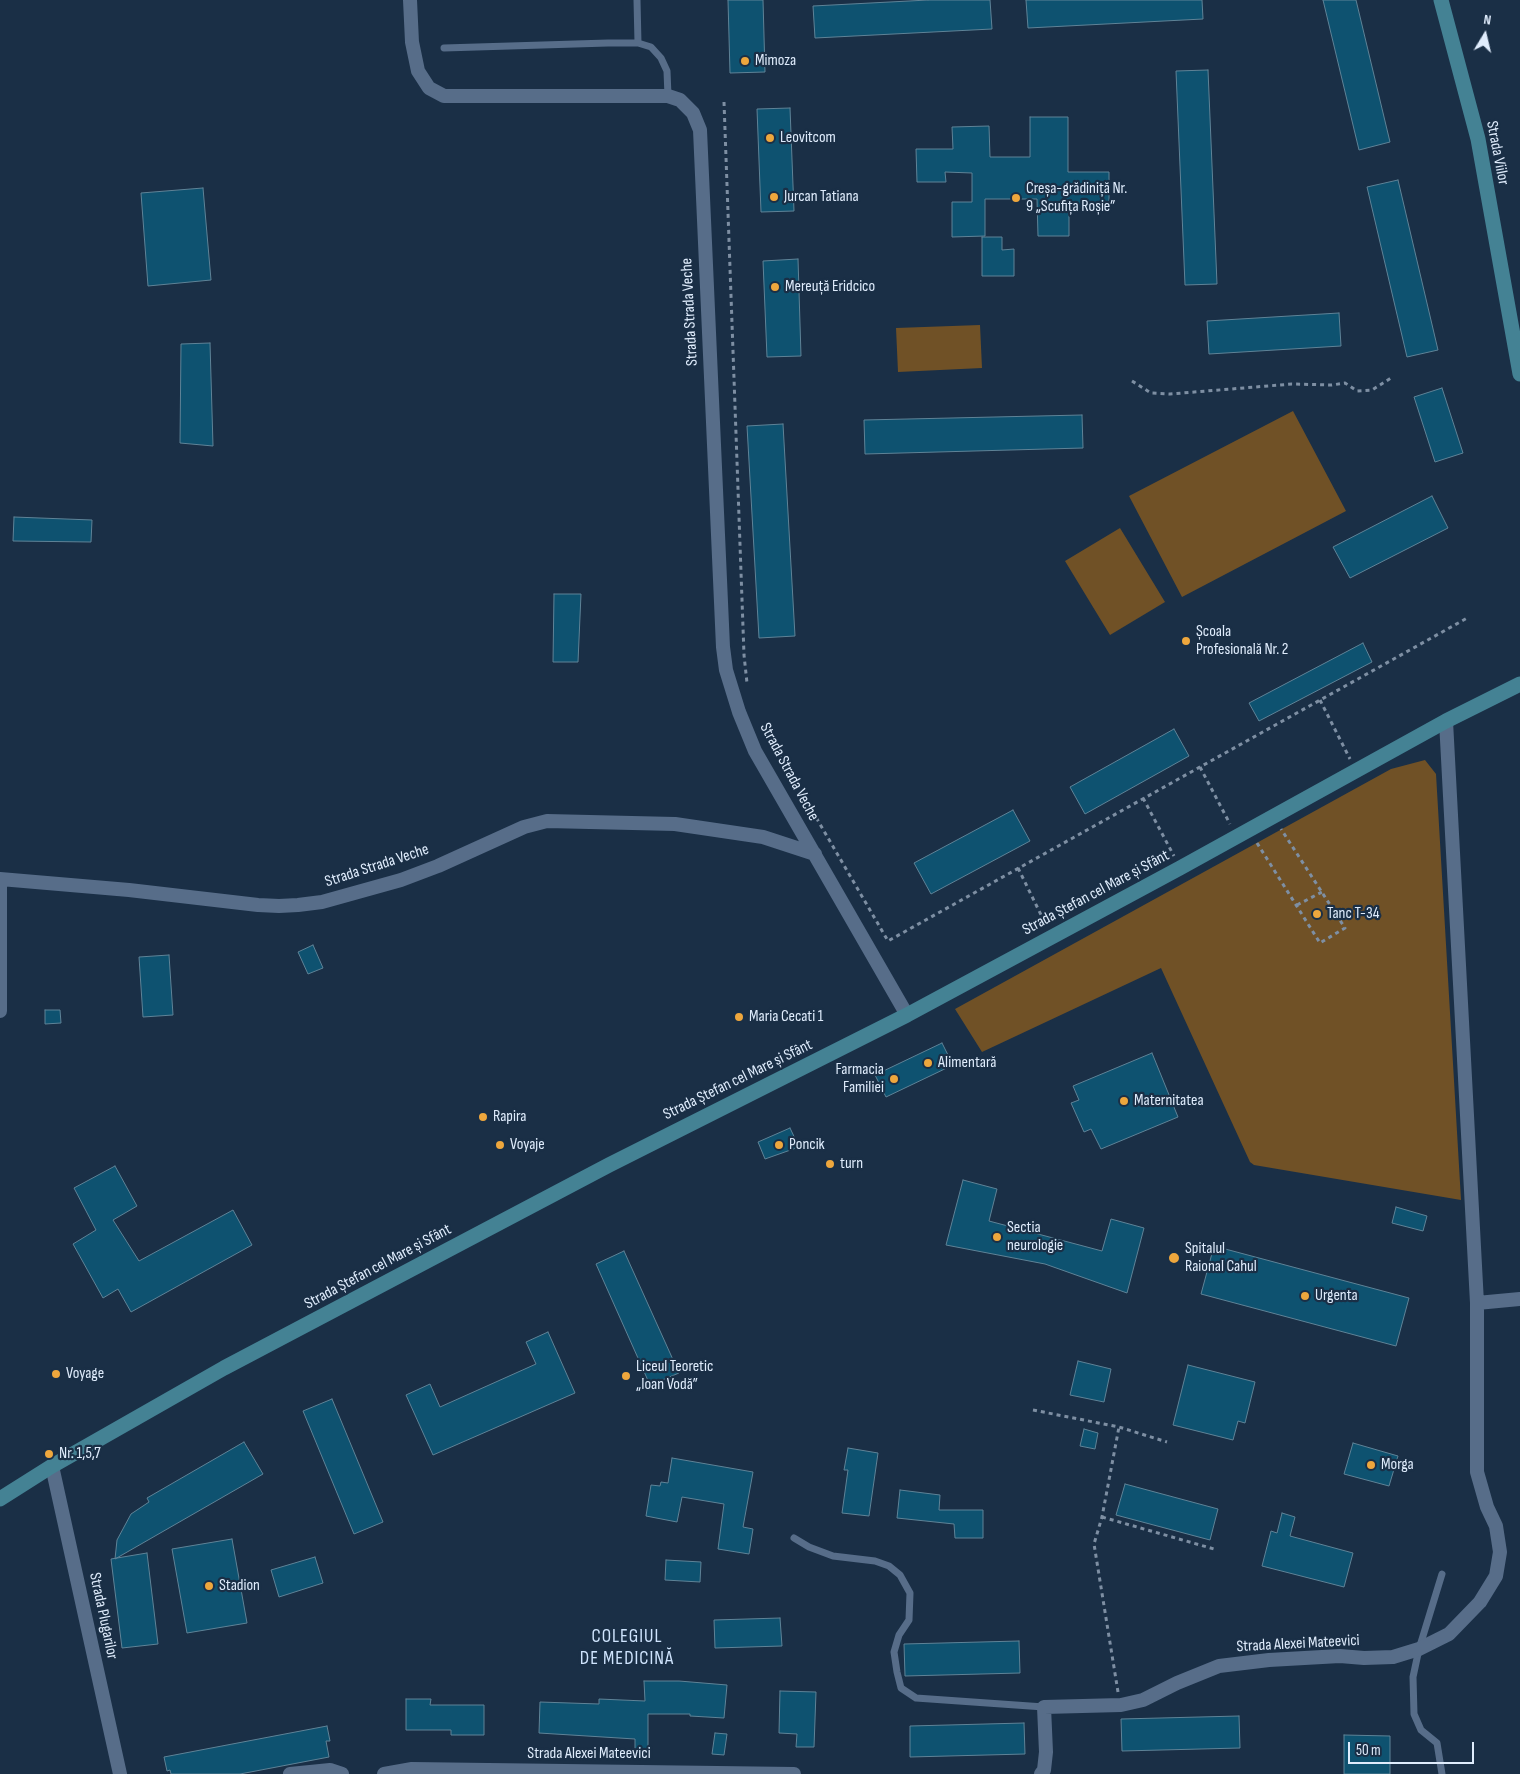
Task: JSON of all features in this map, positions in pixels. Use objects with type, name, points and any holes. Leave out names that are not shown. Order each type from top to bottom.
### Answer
[{"type":"main road","name":"Strada Viilor","points":[[1441,0],[1478,139],[1520,374]]},
{"type":"main road","name":"Strada Ștefan cel Mare și Sfânt","points":[[0,1499],[52,1466],[224,1368],[659,1139],[907,1014],[1180,868],[1446,721],[1520,684]]},
{"type":"street","points":[[410,0],[412,42],[418,71],[429,88],[444,96],[668,96]]},
{"type":"street","name":"Strada Strada Veche","points":[[668,96],[680,100],[693,113],[700,130],[722,627],[726,670],[739,712],[755,751],[907,1014]]},
{"type":"street","name":"Strada Alexei Mateevici","points":[[1044,1707],[1121,1705],[1143,1700],[1177,1683],[1219,1666],[1278,1659],[1393,1656],[1418,1649],[1449,1634],[1480,1602],[1496,1576],[1500,1552],[1496,1526],[1487,1507],[1477,1472],[1477,1303],[1446,721]]},
{"type":"street","name":"Strada Strada Veche","points":[[0,879],[129,890],[258,905],[298,905],[322,902],[401,880],[438,866],[524,827],[547,821],[675,824],[762,838],[815,854]]},
{"type":"street","points":[[0,879],[0,1011]]},
{"type":"street","points":[[1477,1303],[1520,1299]]},
{"type":"street","name":"Strada Plugarilor","points":[[52,1466],[120,1774]]},
{"type":"street","points":[[1041,1774],[1044,1770],[1046,1752],[1044,1707]]},
{"type":"street","name":"Strada Alexei Mateevici","points":[[384,1774],[412,1769],[794,1774]]},
{"type":"street","points":[[290,1774],[330,1770],[342,1774]]},
{"type":"lane","points":[[638,0],[638,43]]},
{"type":"lane","points":[[444,48],[608,42],[638,43],[651,47],[661,58],[667,71],[668,96]]},
{"type":"lane","points":[[794,1538],[809,1547],[833,1556],[874,1560],[889,1566],[900,1575],[910,1593],[909,1620],[899,1635],[894,1652],[902,1688],[916,1698],[1044,1707]]},
{"type":"lane","points":[[1442,1574],[1418,1649],[1413,1677],[1414,1714],[1421,1730],[1437,1743],[1442,1774]]},
{"type":"path","points":[[724,102],[744,655],[747,684]]},
{"type":"path","points":[[1132,381],[1151,393],[1170,394],[1292,384],[1345,384],[1357,391],[1372,390],[1391,378]]},
{"type":"path","points":[[761,724],[888,941],[1470,617]]},
{"type":"path","points":[[1320,700],[1356,770]]},
{"type":"path","points":[[1200,767],[1242,833],[1297,905],[1320,943],[1345,928],[1272,816]]},
{"type":"path","points":[[1143,798],[1180,868]]},
{"type":"path","points":[[1018,868],[1052,937]]},
{"type":"path","points":[[1297,905],[1322,892]]},
{"type":"path","points":[[1033,1410],[1119,1427],[1167,1442]]},
{"type":"path","points":[[1119,1427],[1102,1517],[1094,1544],[1121,1705]]},
{"type":"path","points":[[1102,1517],[1214,1549]]},
{"type":"shaded area","points":[[980,325],[982,368],[898,372],[896,328]]},
{"type":"shaded area","points":[[1293,411],[1346,511],[1182,597],[1129,496]]},
{"type":"shaded area","points":[[1120,528],[1165,602],[1110,635],[1065,561]]},
{"type":"shaded area","points":[[1425,760],[1436,774],[1461,1200],[1254,1165],[1250,1162],[1161,968],[982,1052],[955,1009],[1391,769]]},
{"type":"building","points":[[728,0],[763,0],[765,72],[730,73]]},
{"type":"building","points":[[928,0],[990,0],[992,29],[815,38],[813,6]]},
{"type":"building","points":[[1026,0],[1202,0],[1203,19],[1028,28]]},
{"type":"building","points":[[1323,0],[1356,0],[1390,142],[1359,150]]},
{"type":"building","points":[[1208,70],[1217,284],[1185,285],[1176,71]]},
{"type":"building","points":[[790,108],[794,211],[761,212],[757,109]]},
{"type":"building","points":[[1030,117],[1068,117],[1068,172],[1109,172],[1109,207],[1069,208],[1069,236],[1038,236],[1037,199],[985,199],[985,236],[952,237],[952,202],[972,202],[972,173],[945,172],[946,182],[917,182],[916,149],[953,149],[952,127],[989,126],[990,157],[1030,157]]},
{"type":"building","points":[[1398,180],[1438,350],[1407,357],[1367,187]]},
{"type":"building","points":[[203,188],[211,280],[148,286],[141,193]]},
{"type":"building","points":[[982,237],[1002,237],[1002,250],[1014,249],[1014,276],[982,276]]},
{"type":"building","points":[[798,259],[801,356],[767,357],[763,261]]},
{"type":"building","points":[[1339,313],[1341,346],[1209,354],[1207,321]]},
{"type":"building","points":[[210,343],[213,446],[180,443],[181,344]]},
{"type":"building","points":[[1442,388],[1463,453],[1435,462],[1414,397]]},
{"type":"building","points":[[1082,415],[1083,448],[865,454],[864,420]]},
{"type":"building","points":[[783,424],[795,636],[759,638],[747,426]]},
{"type":"building","points":[[1432,496],[1448,528],[1350,578],[1333,547]]},
{"type":"building","points":[[14,517],[92,520],[91,542],[13,541]]},
{"type":"building","points":[[554,594],[581,594],[578,662],[553,662]]},
{"type":"building","points":[[1363,643],[1372,662],[1259,721],[1249,703]]},
{"type":"building","points":[[1174,729],[1189,756],[1085,814],[1070,787]]},
{"type":"building","points":[[1013,810],[1030,841],[931,894],[914,863]]},
{"type":"building","points":[[313,945],[323,968],[308,974],[298,952]]},
{"type":"building","points":[[169,955],[173,1015],[143,1017],[139,957]]},
{"type":"building","points":[[45,1010],[60,1010],[61,1023],[45,1024]]},
{"type":"building","points":[[942,1043],[953,1065],[886,1097],[875,1075]]},
{"type":"building","name":"Maternitatea","points":[[1152,1053],[1178,1117],[1101,1149],[1091,1129],[1084,1132],[1071,1103],[1079,1100],[1073,1086]]},
{"type":"building","name":"Poncik","points":[[790,1128],[799,1147],[765,1159],[758,1142]]},
{"type":"building","points":[[115,1166],[137,1206],[113,1220],[139,1261],[233,1210],[252,1245],[131,1312],[118,1289],[103,1298],[73,1244],[96,1230],[74,1188]]},
{"type":"building","name":"Sectia neurologie","points":[[963,1180],[997,1189],[989,1221],[1102,1251],[1111,1219],[1144,1228],[1127,1293],[1045,1264],[946,1245]]},
{"type":"building","points":[[1396,1207],[1427,1216],[1423,1231],[1392,1223]]},
{"type":"building","name":"Urgenta","points":[[1214,1246],[1409,1298],[1396,1346],[1201,1294]]},
{"type":"building","points":[[624,1251],[679,1373],[650,1385],[596,1264]]},
{"type":"building","points":[[548,1332],[575,1393],[433,1455],[406,1395],[430,1384],[440,1407],[536,1364],[526,1342]]},
{"type":"building","points":[[1078,1361],[1111,1369],[1104,1402],[1070,1395]]},
{"type":"building","points":[[1188,1365],[1255,1382],[1245,1423],[1238,1421],[1233,1440],[1173,1425]]},
{"type":"building","points":[[332,1399],[383,1522],[354,1534],[303,1411]]},
{"type":"building","points":[[1084,1429],[1098,1433],[1095,1449],[1080,1446]]},
{"type":"building","points":[[244,1442],[263,1474],[115,1559],[117,1540],[131,1514],[149,1502],[147,1498]]},
{"type":"building","name":"Morga","points":[[1353,1443],[1398,1456],[1389,1486],[1344,1474]]},
{"type":"building","points":[[848,1448],[878,1453],[869,1516],[842,1513],[848,1470],[844,1470]]},
{"type":"building","points":[[672,1458],[753,1472],[743,1527],[753,1529],[749,1554],[718,1549],[724,1504],[682,1497],[677,1522],[646,1516],[651,1485],[660,1486],[661,1482],[668,1483]]},
{"type":"building","points":[[1125,1484],[1218,1509],[1210,1540],[1116,1515]]},
{"type":"building","points":[[900,1490],[940,1495],[939,1510],[983,1510],[983,1538],[955,1538],[954,1524],[897,1518]]},
{"type":"building","points":[[1282,1513],[1295,1517],[1290,1536],[1353,1553],[1344,1587],[1262,1566],[1271,1531],[1277,1533]]},
{"type":"building","name":"Stadion","points":[[232,1539],[247,1623],[187,1633],[172,1549]]},
{"type":"building","points":[[147,1553],[158,1644],[122,1648],[111,1559]]},
{"type":"building","points":[[315,1557],[323,1583],[279,1597],[271,1570]]},
{"type":"building","points":[[666,1560],[701,1562],[700,1582],[665,1580]]},
{"type":"building","points":[[780,1618],[782,1646],[715,1648],[714,1620]]},
{"type":"building","points":[[1019,1641],[1020,1673],[905,1676],[904,1644]]},
{"type":"building","points":[[644,1681],[679,1681],[727,1685],[724,1718],[690,1716],[690,1714],[648,1714],[648,1754],[635,1754],[635,1739],[539,1733],[540,1702],[599,1704],[599,1699],[645,1701]]},
{"type":"building","points":[[780,1691],[816,1692],[814,1747],[796,1747],[797,1734],[779,1733]]},
{"type":"building","points":[[406,1699],[431,1699],[430,1705],[484,1705],[484,1735],[451,1735],[451,1730],[406,1730]]},
{"type":"building","points":[[1239,1716],[1240,1748],[1122,1751],[1121,1719]]},
{"type":"building","points":[[1024,1723],[1025,1754],[910,1757],[910,1726]]},
{"type":"building","points":[[327,1726],[330,1741],[326,1741],[329,1757],[240,1774],[171,1774],[170,1770],[167,1771],[164,1757]]},
{"type":"building","points":[[715,1733],[727,1734],[724,1755],[712,1754]]},
{"type":"building","points":[[1344,1735],[1390,1736],[1390,1774],[1344,1774]]},
{"type":"place","name":"Mimoza","points":[[745,61]]},
{"type":"place","name":"Leovitcom","points":[[770,138]]},
{"type":"place","name":"Jurcan Tatiana","points":[[774,197]]},
{"type":"place","name":"Creșa-grădiniță Nr. 9 „Scufița Roșie”","points":[[1016,198]]},
{"type":"place","name":"Mereuță Eridcico","points":[[775,287]]},
{"type":"place","name":"Școala Profesională Nr. 2","points":[[1186,641]]},
{"type":"place","name":"Tanc T-34","points":[[1317,914]]},
{"type":"place","name":"Maria Cecati 1","points":[[739,1017]]},
{"type":"place","name":"Alimentară","points":[[928,1063]]},
{"type":"place","name":"Farmacia Familiei","points":[[894,1079]]},
{"type":"place","name":"Maternitatea","points":[[1124,1101]]},
{"type":"place","name":"Rapira","points":[[483,1117]]},
{"type":"place","name":"Voyaje","points":[[500,1145]]},
{"type":"place","name":"Poncik","points":[[779,1145]]},
{"type":"place","name":"turn","points":[[830,1164]]},
{"type":"place","name":"Sectia neurologie","points":[[997,1237]]},
{"type":"place","name":"Spitalul Raional Cahul","points":[[1174,1258]]},
{"type":"place","name":"Urgenta","points":[[1305,1296]]},
{"type":"place","name":"Voyage","points":[[56,1374]]},
{"type":"place","name":"Liceul Teoretic „Ioan Vodă”","points":[[626,1376]]},
{"type":"place","name":"Nr. 1,5,7","points":[[49,1454]]},
{"type":"place","name":"Morga","points":[[1371,1465]]},
{"type":"place","name":"Stadion","points":[[209,1586]]},
{"type":"district","name":"COLEGIUL DE MEDICINĂ","points":[[627,1648]]}]
